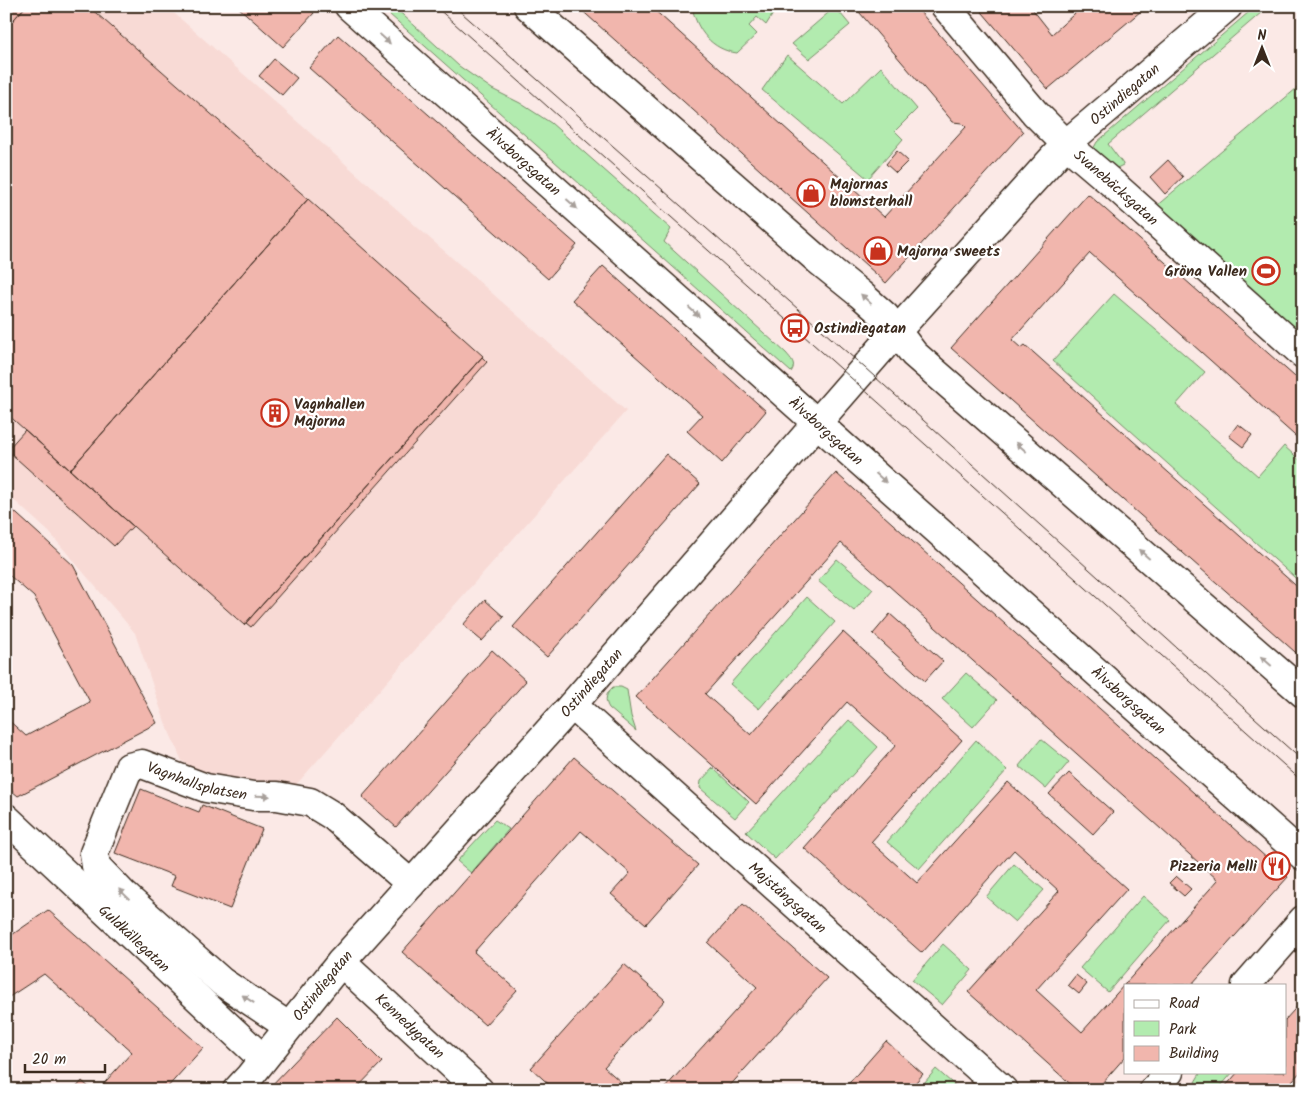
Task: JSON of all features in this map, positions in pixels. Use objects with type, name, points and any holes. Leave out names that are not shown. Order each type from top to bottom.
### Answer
[{"type":"street","name":"Älvsborgsgatan","points":[[349,6],[1303,856]]},
{"type":"street","name":"Svanebäcksgatan","points":[[944,6],[1035,113],[1066,144],[1303,354]]},
{"type":"street","name":"Ostindiegatan","points":[[237,1090],[341,962],[572,705],[896,332],[1066,144],[1228,6]]},
{"type":"street","points":[[534,8],[818,260],[885,316],[914,354],[1303,693]]},
{"type":"street","name":"Majstångsgatan","points":[[572,705],[1004,1090]]},
{"type":"street","name":"Vagnhallsplatsen","points":[[288,1026],[222,982],[123,894],[96,866],[94,853],[129,767],[142,764],[206,788],[253,796],[277,796],[310,802],[334,816],[411,884]]},
{"type":"street","name":"Guldkällegatan","points":[[6,818],[263,1059]]},
{"type":"street","points":[[1247,984],[1303,920]]},
{"type":"street","name":"Kennedygatan","points":[[341,962],[479,1090]]},
{"type":"shaded area","points":[[6,6],[166,6],[626,411],[295,786],[216,786],[182,761],[165,722],[135,633],[49,532],[6,493]]},
{"type":"green space","points":[[380,6],[393,6],[459,66],[492,89],[520,103],[551,123],[671,229],[664,242],[786,353],[793,364],[791,372]]},
{"type":"green space","points":[[692,6],[778,6],[766,25],[757,17],[749,26],[757,34],[737,53],[720,48],[701,31]]},
{"type":"green space","points":[[1256,6],[1269,6],[1108,144],[1123,165],[1115,169],[1092,151],[1097,142]]},
{"type":"green space","points":[[835,7],[850,25],[809,59],[792,44]]},
{"type":"green space","points":[[787,55],[843,104],[881,67],[917,109],[895,131],[903,139],[868,179],[762,90]]},
{"type":"green space","name":"Gröna Vallen","points":[[1303,83],[1303,335],[1155,207]]},
{"type":"green space","points":[[1114,294],[1205,372],[1176,405],[1258,476],[1284,446],[1303,463],[1303,585],[1053,361]]},
{"type":"green space","points":[[837,559],[873,589],[854,611],[818,581]]},
{"type":"green space","points":[[807,597],[835,622],[759,709],[730,684]]},
{"type":"green space","points":[[966,673],[997,700],[973,727],[942,699]]},
{"type":"green space","points":[[613,687],[621,687],[627,690],[631,716],[636,731],[607,705],[606,697]]},
{"type":"green space","points":[[849,720],[878,747],[775,859],[746,832]]},
{"type":"green space","points":[[1041,739],[1069,762],[1046,789],[1019,766]]},
{"type":"green space","points":[[976,740],[1007,770],[919,869],[887,842]]},
{"type":"green space","points":[[713,768],[749,802],[735,818],[700,788],[701,781]]},
{"type":"green space","points":[[495,820],[509,829],[471,873],[457,861]]},
{"type":"green space","points":[[1014,864],[1044,890],[1015,922],[986,897]]},
{"type":"green space","points":[[1143,896],[1170,920],[1108,992],[1080,968]]},
{"type":"green space","points":[[943,944],[972,970],[942,1005],[912,980]]},
{"type":"green space","points":[[936,1069],[960,1090],[918,1090]]},
{"type":"green space","points":[[1200,1074],[1231,1074],[1221,1086],[1225,1090],[1200,1090],[1195,1082]]},
{"type":"building","points":[[15,6],[26,6],[6,28],[6,16]]},
{"type":"building","points":[[26,6],[88,6],[308,199],[70,470],[6,413],[6,28]]},
{"type":"building","points":[[237,6],[306,6],[314,13],[283,47]]},
{"type":"building","points":[[577,6],[650,6],[884,217],[966,127],[962,123],[953,122],[854,6],[915,6],[1023,132],[886,283]]},
{"type":"building","points":[[977,6],[1030,6],[1052,34],[1083,6],[1147,6],[1048,89]]},
{"type":"building","points":[[338,35],[577,245],[548,279],[309,68]]},
{"type":"building","points":[[274,59],[297,78],[282,95],[259,76]]},
{"type":"building","points":[[897,151],[908,161],[896,173],[886,164]]},
{"type":"building","points":[[1168,160],[1183,177],[1165,194],[1150,177]]},
{"type":"building","points":[[1088,194],[1303,384],[1303,443],[1090,253],[1012,340],[1021,348],[1025,345],[1303,592],[1303,659],[951,348]]},
{"type":"building","name":"Vagnhallen Majorna","points":[[308,199],[483,356],[244,625],[70,470]]},
{"type":"building","points":[[603,266],[766,411],[722,463],[687,431],[702,415],[572,300]]},
{"type":"building","points":[[482,357],[487,362],[251,627],[246,623]]},
{"type":"building","points":[[1238,424],[1252,435],[1243,447],[1229,436]]},
{"type":"building","points":[[25,430],[133,526],[114,546],[7,450]]},
{"type":"building","points":[[666,454],[700,484],[547,657],[513,627]]},
{"type":"building","points":[[836,473],[1288,877],[1192,984],[1125,984],[1218,880],[841,543],[705,694],[751,735],[843,632],[962,740],[871,842],[917,883],[1008,782],[1127,889],[1036,990],[1082,1032],[1124,985],[1124,1058],[1096,1090],[1077,1090],[968,992],[1059,891],[1014,850],[922,953],[804,848],[896,745],[847,702],[756,804],[636,697]]},
{"type":"building","points":[[7,505],[73,565],[157,723],[18,796],[6,786],[6,718],[26,736],[90,702],[34,597],[10,576],[6,580]]},
{"type":"building","points":[[485,600],[504,617],[482,641],[463,625]]},
{"type":"building","points":[[890,614],[943,661],[925,681],[873,634]]},
{"type":"building","points":[[492,650],[526,681],[396,827],[362,797]]},
{"type":"building","points":[[574,757],[698,865],[646,924],[611,894],[630,873],[581,831],[474,952],[517,990],[485,1025],[402,952]]},
{"type":"building","points":[[1069,773],[1113,812],[1093,834],[1049,794]]},
{"type":"building","points":[[141,789],[199,812],[202,805],[262,829],[230,909],[171,886],[175,876],[115,853]]},
{"type":"building","points":[[1176,876],[1191,889],[1184,896],[1169,883]]},
{"type":"building","points":[[743,904],[827,978],[726,1090],[663,1090],[757,987],[708,943]]},
{"type":"building","points":[[48,910],[203,1048],[165,1090],[98,1090],[132,1052],[44,974],[6,999],[6,939]]},
{"type":"building","points":[[624,964],[665,1000],[604,1067],[630,1090],[555,1090],[531,1068]]},
{"type":"building","points":[[1076,975],[1087,984],[1079,994],[1068,985]]},
{"type":"building","points":[[1303,1000],[1303,1069],[1292,1081],[1302,1090],[1228,1090],[1225,1087],[1236,1074],[1286,1074],[1286,1019]]},
{"type":"building","points":[[337,1017],[382,1062],[355,1090],[267,1090]]},
{"type":"building","points":[[886,1041],[923,1074],[909,1090],[843,1090]]},
{"type":"building","points":[[82,1081],[92,1090],[74,1090]]},
{"type":"tram line","points":[[435,6],[1303,782]]},
{"type":"tram line","points":[[454,6],[865,368],[1303,761]]},
{"type":"place","name":"Majornas blomsterhall","points":[[811,193]]},
{"type":"place","name":"Majorna sweets","points":[[878,251]]},
{"type":"place","name":"Gröna Vallen","points":[[1266,271]]},
{"type":"place","name":"Ostindiegatan","points":[[795,328]]},
{"type":"place","name":"Vagnhallen Majorna","points":[[275,413]]},
{"type":"place","name":"Pizzeria Melli","points":[[1276,866]]}]
